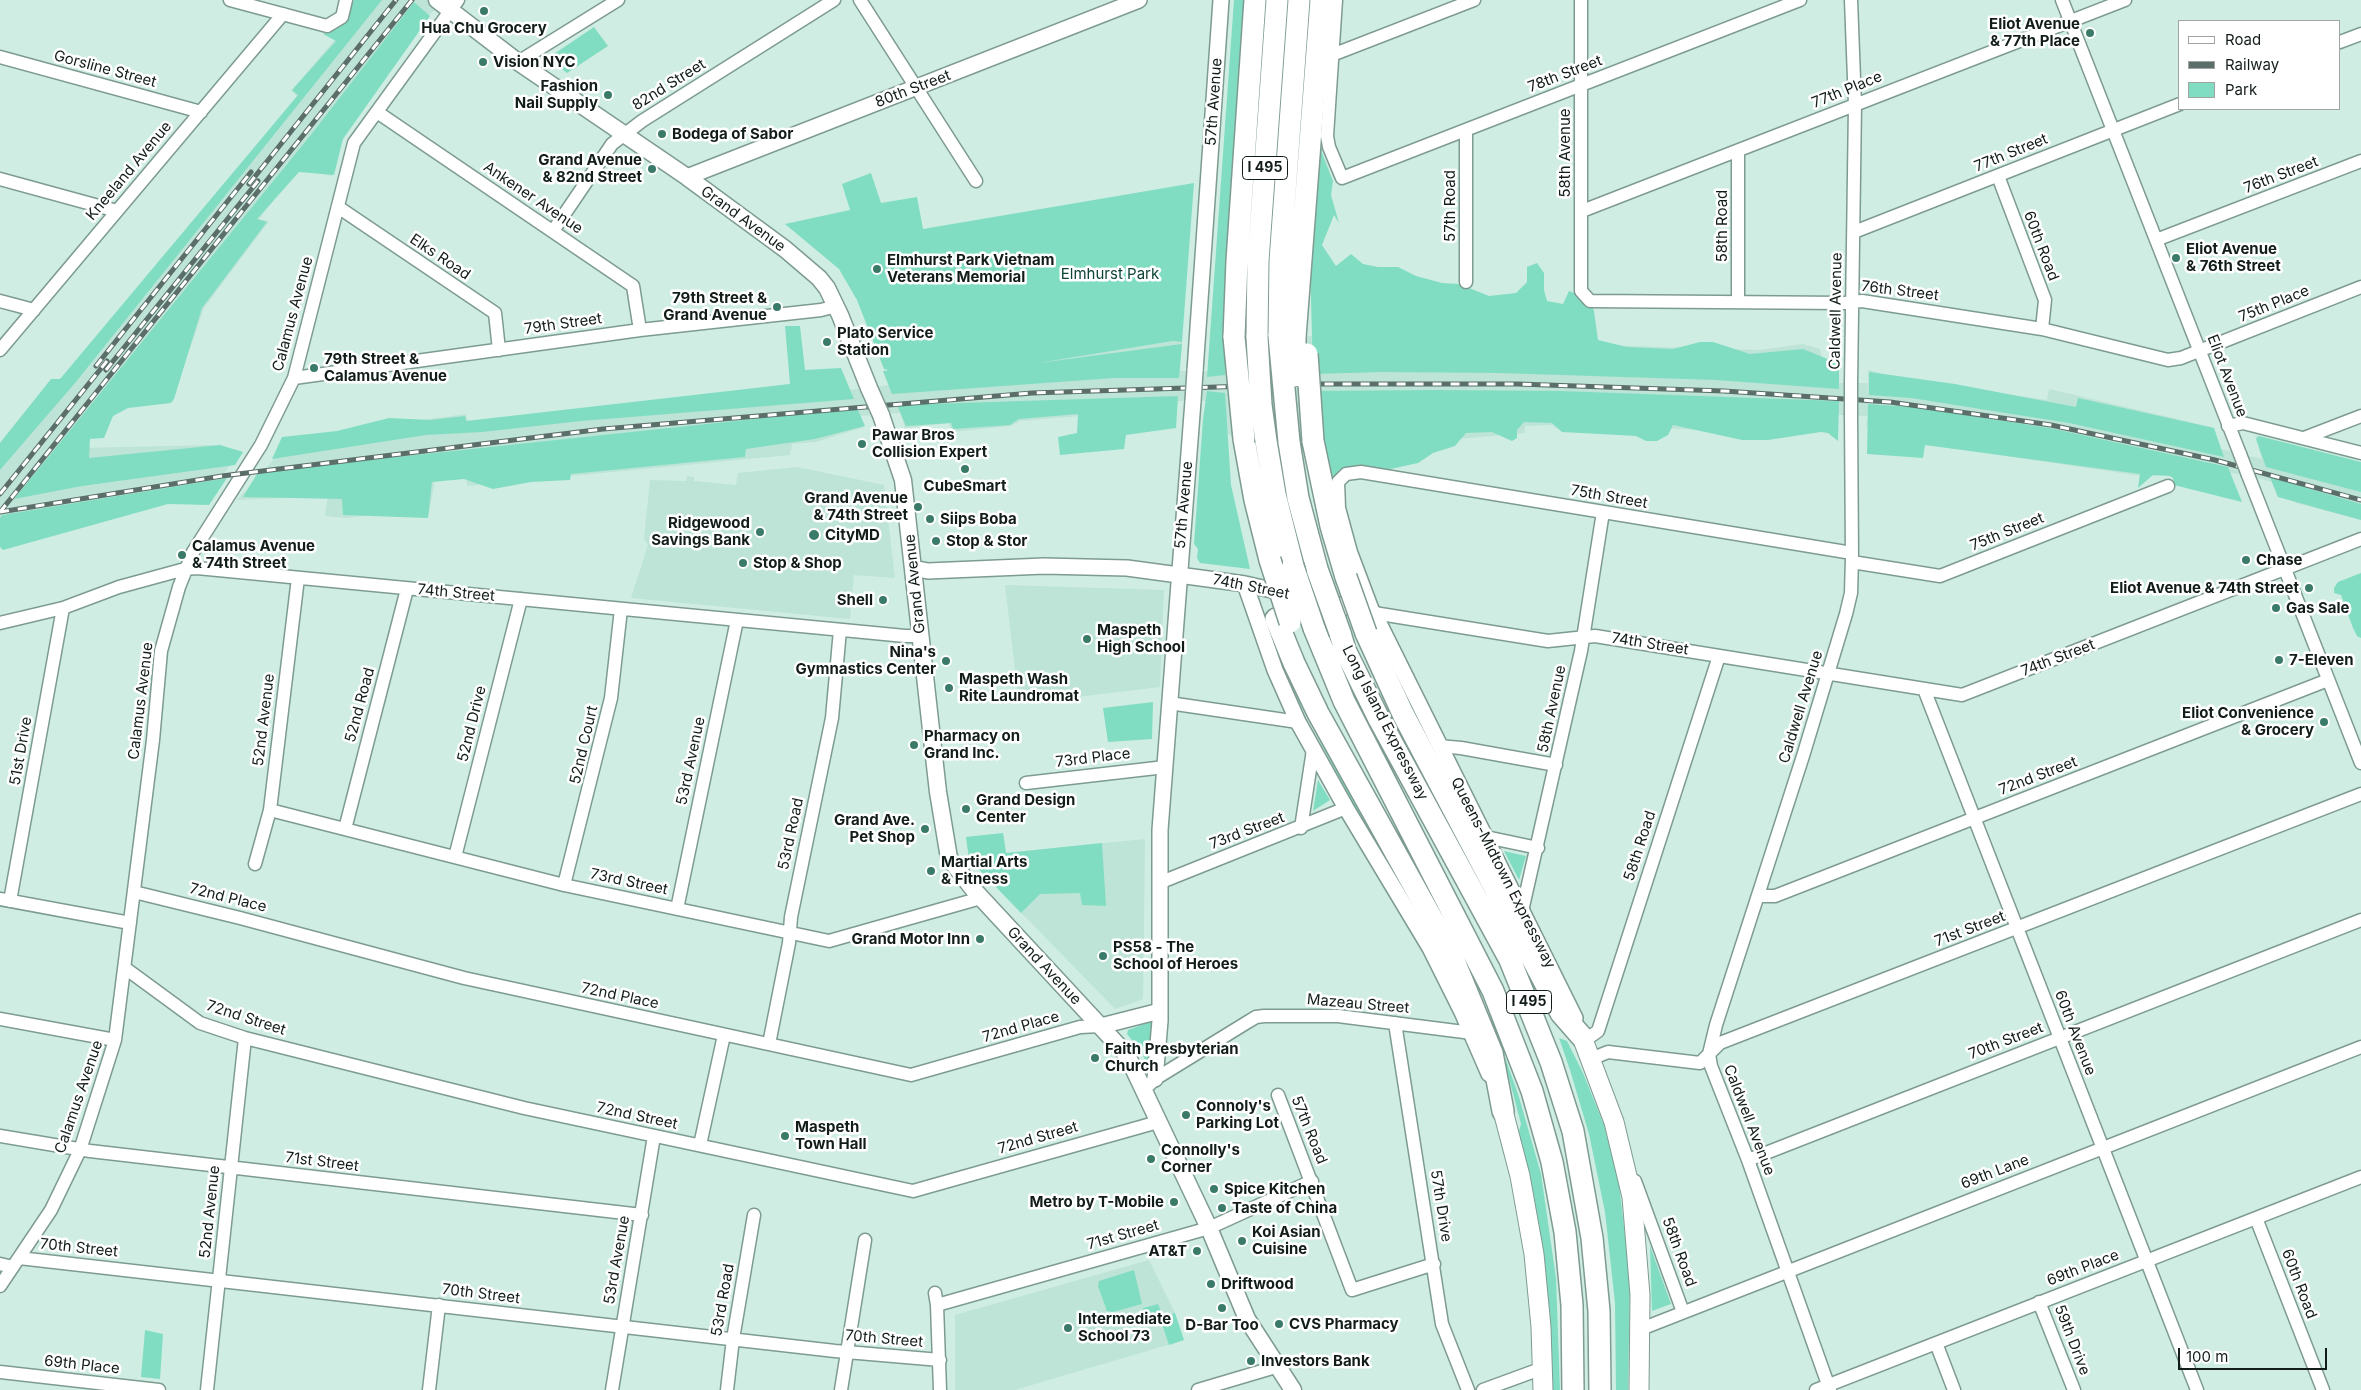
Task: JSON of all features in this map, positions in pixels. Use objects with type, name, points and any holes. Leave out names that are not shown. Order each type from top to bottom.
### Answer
[{"type":"highway","points":[[1255,0],[1237,261],[1234,337],[1240,440],[1255,500],[1263,560],[1283,621],[1294,663],[1318,713],[1450,952],[1492,1053],[1503,1111]]},
{"type":"highway","name":"Long Island Expressway","points":[[1277,0],[1259,252],[1257,337],[1261,405],[1275,494],[1293,566],[1314,628],[1344,701],[1411,828],[1434,878],[1478,958],[1507,1022],[1543,1126],[1559,1197],[1569,1269],[1574,1341],[1573,1390]]},
{"type":"highway","name":"I 495","points":[[1294,337],[1280,261],[1300,0]]},
{"type":"highway","points":[[1321,0],[1294,337],[1300,441],[1331,526],[1330,573],[1366,633],[1403,714],[1561,1012],[1583,1039]]},
{"type":"highway","name":"Long Island Expressway","points":[[1300,441],[1298,498],[1330,573],[1343,639],[1379,719],[1506,952],[1525,993],[1551,1062],[1572,1131],[1592,1238],[1599,1311],[1600,1390]]},
{"type":"highway","points":[[1283,621],[1399,830],[1434,878]]},
{"type":"main road","name":"Grand Avenue","points":[[437,0],[454,6],[518,62],[687,177],[785,249],[820,278],[836,306],[880,415],[903,480],[938,792],[949,858],[981,898],[1127,1055],[1150,1085],[1158,1122],[1208,1228],[1247,1319],[1293,1390]]},
{"type":"main road","name":"Queens-Midtown Expressway","points":[[1583,1039],[1622,1146],[1636,1220],[1641,1328],[1639,1390]]},
{"type":"main road","points":[[1503,1111],[1520,1176],[1532,1245],[1541,1318],[1543,1390]]},
{"type":"street","points":[[230,0],[327,26],[342,17],[346,0]]},
{"type":"street","points":[[518,62],[618,0]]},
{"type":"street","name":"82nd Street","points":[[554,231],[612,144],[642,121],[834,0]]},
{"type":"street","points":[[860,0],[976,181]]},
{"type":"street","name":"80th Street","points":[[687,177],[1139,0]]},
{"type":"street","name":"57th Avenue","points":[[1150,1085],[1158,1057],[1160,1011],[1159,883],[1169,703],[1222,0]]},
{"type":"street","points":[[1336,0],[1332,55],[1474,0]]},
{"type":"street","name":"58th Avenue","points":[[1581,0],[1581,291],[1590,301]]},
{"type":"street","name":"78th Street","points":[[1332,55],[1327,136],[1329,147],[1342,178],[1800,0]]},
{"type":"street","name":"Caldwell Avenue","points":[[1829,1388],[1748,1160],[1711,1066],[1710,1054],[1716,1025],[1759,896],[1829,673],[1850,593],[1852,558],[1851,383],[1854,232],[1854,105],[1851,0]]},
{"type":"street","name":"Eliot Avenue","points":[[2062,0],[2361,763]]},
{"type":"street","name":"77th Place","points":[[1582,211],[2125,0]]},
{"type":"street","name":"Calamus Avenue","points":[[0,1286],[51,1210],[80,1150],[115,1040],[126,968],[161,651],[185,569],[193,552],[261,445],[294,378],[354,143],[454,6]]},
{"type":"street","name":"Kneeland Avenue","points":[[0,350],[283,14]]},
{"type":"street","points":[[2341,42],[2361,34]]},
{"type":"street","name":"Gorsline Street","points":[[0,57],[201,112]]},
{"type":"street","name":"77th Street","points":[[1854,232],[2178,105]]},
{"type":"street","name":"Ankener Avenue","points":[[377,112],[633,286],[640,330]]},
{"type":"street","name":"57th Road","points":[[1466,131],[1466,282]]},
{"type":"street","name":"58th Road","points":[[1738,151],[1738,302]]},
{"type":"street","name":"76th Street","points":[[2156,240],[2361,161]]},
{"type":"street","name":"60th Road","points":[[1998,176],[2044,300],[2042,328]]},
{"type":"street","points":[[0,179],[117,211]]},
{"type":"street","name":"Elks Road","points":[[338,207],[494,314],[499,350]]},
{"type":"street","name":"75th Place","points":[[2200,350],[2361,287]]},
{"type":"street","points":[[0,301],[34,310]]},
{"type":"street","name":"76th Street","points":[[1590,301],[1862,301],[2042,328],[2168,360],[2181,358],[2200,350]]},
{"type":"street","name":"79th Street","points":[[294,378],[640,330],[821,310],[836,306]]},
{"type":"street","points":[[2304,438],[2361,416]]},
{"type":"street","points":[[2228,426],[2243,423],[2361,453]]},
{"type":"street","name":"75th Street","points":[[1361,472],[1603,512],[1940,576],[2168,486]]},
{"type":"street","name":"Queens-Midtown Expressway","points":[[1361,472],[1346,474],[1338,482],[1339,508],[1351,552],[1374,613],[1486,837],[1583,1039]]},
{"type":"street","name":"58th Avenue","points":[[1522,911],[1538,848],[1583,636],[1603,512]]},
{"type":"street","name":"74th Street","points":[[913,568],[928,571],[1044,566],[1127,568],[1179,574],[1245,584],[1374,613],[1548,641],[1595,636],[1962,695],[2361,539]]},
{"type":"street","name":"74th Street","points":[[0,623],[63,608],[119,587],[185,569],[197,568],[521,600],[920,636]]},
{"type":"street","name":"52nd Avenue","points":[[255,864],[270,810],[298,578]]},
{"type":"street","points":[[1245,584],[1275,670],[1298,722],[1346,808],[1430,948],[1472,1034],[1503,1111]]},
{"type":"street","name":"52nd Road","points":[[345,829],[407,589]]},
{"type":"street","name":"52nd Drive","points":[[455,857],[521,600]]},
{"type":"street","name":"51st Drive","points":[[5,900],[63,608]]},
{"type":"street","name":"52nd Court","points":[[564,885],[612,698],[621,609]]},
{"type":"street","name":"53rd Avenue","points":[[677,909],[737,620]]},
{"type":"street","name":"53rd Road","points":[[768,1044],[790,933],[791,917],[832,718],[840,630]]},
{"type":"street","name":"58th Road","points":[[1583,1039],[1598,1031],[1719,656]]},
{"type":"street","name":"72nd Street","points":[[1759,896],[1775,896],[2328,680]]},
{"type":"street","name":"60th Avenue","points":[[1924,689],[1973,819],[2197,1390]]},
{"type":"street","points":[[1169,703],[1298,722]]},
{"type":"street","points":[[1439,746],[1461,748],[1556,765]]},
{"type":"street","points":[[1301,828],[1313,750]]},
{"type":"street","name":"73rd Place","points":[[1026,783],[1165,767]]},
{"type":"street","name":"71st Street","points":[[1591,1059],[1608,1052],[1700,1063],[1720,1043],[2361,794]]},
{"type":"street","name":"73rd Street","points":[[1159,883],[1301,828],[1346,808]]},
{"type":"street","name":"73rd Street","points":[[270,810],[564,885],[828,941],[981,898]]},
{"type":"street","points":[[1486,837],[1538,848]]},
{"type":"street","name":"72nd Place","points":[[134,892],[240,918],[464,978],[911,1074],[1080,1027],[1101,1026]]},
{"type":"street","points":[[5,900],[130,923]]},
{"type":"street","name":"70th Street","points":[[1748,1160],[2361,920]]},
{"type":"street","name":"72nd Street","points":[[126,968],[200,1023],[246,1038],[524,1108],[913,1191],[1158,1122]]},
{"type":"street","points":[[1101,1026],[1160,1011]]},
{"type":"street","name":"Mazeau Street","points":[[1150,1085],[1172,1069],[1256,1017],[1338,1016],[1472,1034]]},
{"type":"street","points":[[0,1019],[115,1040]]},
{"type":"street","name":"57th Drive","points":[[1395,1023],[1442,1324],[1468,1390]]},
{"type":"street","points":[[700,1145],[724,1035]]},
{"type":"street","name":"52nd Avenue","points":[[207,1390],[246,1038]]},
{"type":"street","name":"69th Lane","points":[[1641,1328],[2361,1047]]},
{"type":"street","points":[[1158,1057],[1164,1066],[1172,1069]]},
{"type":"street","name":"57th Road","points":[[1278,1095],[1352,1290],[1434,1264]]},
{"type":"street","name":"71st Street","points":[[0,1136],[80,1150],[642,1215]]},
{"type":"street","name":"53rd Avenue","points":[[612,1390],[654,1136]]},
{"type":"street","name":"58th Road","points":[[1622,1146],[1683,1312]]},
{"type":"street","name":"69th Place","points":[[1816,1390],[1829,1388],[2039,1302],[2361,1177]]},
{"type":"street","name":"71st Street","points":[[940,1360],[936,1299],[1208,1228],[1312,1181]]},
{"type":"street","name":"53rd Road","points":[[727,1390],[733,1339],[754,1215]]},
{"type":"street","name":"60th Road","points":[[2256,1218],[2323,1390]]},
{"type":"street","points":[[841,1390],[865,1240]]},
{"type":"street","name":"70th Street","points":[[0,1264],[16,1263],[218,1280],[846,1352],[940,1360]]},
{"type":"street","name":"59th Drive","points":[[2039,1302],[2074,1390]]},
{"type":"street","points":[[430,1390],[440,1305]]},
{"type":"street","points":[[1936,1343],[1954,1390]]},
{"type":"street","points":[[940,1360],[940,1390]]},
{"type":"street","points":[[1198,1390],[1279,1366]]},
{"type":"street","points":[[1483,1390],[1543,1368]]},
{"type":"street","name":"69th Place","points":[[0,1372],[159,1390]]},
{"type":"shaded area","points":[[363,0],[444,0],[442,5],[428,15],[341,139],[332,176],[298,170],[259,219],[269,221],[204,308],[172,400],[115,405],[81,448],[211,445],[241,451],[222,476],[208,502],[166,500],[0,545],[0,442],[52,381],[58,387],[297,96],[291,91],[349,23]]},
{"type":"shaded area","points":[[1316,336],[1760,350],[1803,344],[1820,349],[1823,362],[1839,383],[1868,383],[1868,370],[1911,381],[2047,400],[2049,389],[2211,427],[2221,449],[2262,459],[2255,435],[2361,463],[2361,520],[2296,503],[2286,490],[2277,496],[2272,482],[2248,475],[2230,473],[2141,476],[2006,456],[1902,437],[1866,426],[1868,416],[1839,415],[1727,431],[1632,427],[1628,433],[1554,428],[1553,425],[1525,426],[1525,433],[1414,443],[1289,442],[1236,440],[1206,415],[1206,401],[1178,401],[1177,408],[1020,421],[1011,426],[951,432],[949,423],[905,428],[900,413],[860,416],[864,427],[816,442],[792,444],[790,455],[467,486],[466,474],[435,479],[429,514],[388,513],[346,518],[325,516],[328,496],[237,500],[276,457],[282,439],[466,414],[469,426],[789,384],[844,374],[848,390],[869,388],[889,385],[884,369],[950,370],[1074,357],[1173,341],[1182,342],[1180,371],[1208,371],[1223,359],[1234,337]]},
{"type":"shaded area","points":[[797,467],[884,485],[895,578],[854,575],[850,619],[631,598],[648,545],[644,539],[650,480],[686,481],[687,476],[694,477],[694,481],[736,485],[738,473]]},
{"type":"shaded area","name":"Maspeth High School","points":[[1005,585],[1164,590],[1160,687],[1019,704]]},
{"type":"shaded area","name":"PS58 - The School of Heroes","points":[[1003,833],[1006,853],[1145,839],[1143,999],[1115,1009],[969,859],[966,837]]},
{"type":"shaded area","name":"Intermediate School 73","points":[[1149,1260],[1175,1313],[1184,1340],[1015,1390],[955,1390],[955,1315]]},
{"type":"green space","points":[[354,0],[382,0],[75,383],[0,470],[0,443],[51,379],[60,379],[298,95],[292,90],[336,41],[323,34],[336,29],[347,17]]},
{"type":"green space","points":[[1234,0],[1245,0],[1225,273],[1225,375],[1207,377]]},
{"type":"green space","points":[[414,2],[430,16],[343,139],[334,175],[299,172],[257,219],[267,222],[202,308],[174,399],[171,403],[128,408],[113,416],[104,438],[90,439],[89,458],[220,445],[243,452],[235,465],[82,486],[14,499],[310,136]]},
{"type":"green space","points":[[594,27],[608,46],[567,73],[548,58]]},
{"type":"green space","points":[[1320,135],[1322,153],[1333,181],[1331,195],[1339,223],[1334,215],[1322,245],[1336,266],[1351,254],[1363,264],[1378,267],[1398,267],[1416,276],[1442,283],[1459,284],[1489,296],[1516,293],[1527,282],[1527,267],[1537,263],[1544,273],[1544,290],[1547,301],[1563,304],[1569,291],[1587,298],[1594,311],[1598,340],[1627,347],[1673,349],[1700,342],[1713,342],[1750,354],[1803,349],[1830,360],[1839,350],[1839,389],[1716,380],[1499,373],[1383,372],[1313,374],[1310,261]]},
{"type":"green space","name":"Elmhurst Park","points":[[871,173],[881,203],[917,197],[923,229],[1194,183],[1182,342],[1173,341],[1038,363],[1182,344],[1179,378],[1114,378],[892,394],[883,371],[887,371],[887,369],[884,369],[857,300],[839,269],[785,224],[850,210],[842,184]]},
{"type":"green space","points":[[785,326],[800,326],[805,370],[841,368],[854,399],[581,421],[482,432],[426,435],[272,459],[282,437],[337,431],[389,418],[430,420],[465,416],[466,421],[790,384]]},
{"type":"green space","points":[[1869,372],[1955,384],[2076,407],[2078,398],[2214,428],[2224,457],[2069,423],[1911,398],[1869,395]]},
{"type":"green space","points":[[1207,391],[1225,393],[1231,485],[1250,569],[1200,563],[1197,558],[1198,549],[1194,544],[1203,419]]},
{"type":"green space","points":[[1314,391],[1561,391],[1839,401],[1838,441],[1828,433],[1821,432],[1768,440],[1742,440],[1673,425],[1668,435],[1657,441],[1646,441],[1636,436],[1562,432],[1552,423],[1524,422],[1517,430],[1517,438],[1512,441],[1492,432],[1466,433],[1455,446],[1433,453],[1418,463],[1386,470],[1359,467],[1328,485]]},
{"type":"green space","points":[[1178,396],[1176,428],[1126,435],[1124,449],[1060,455],[1058,437],[1077,433],[1078,414],[1019,419],[1010,425],[953,429],[951,423],[906,426],[897,405]]},
{"type":"green space","points":[[1868,404],[1912,407],[2050,428],[2228,467],[2242,502],[2174,485],[2173,478],[2170,476],[2153,475],[2138,488],[2140,474],[1925,445],[1923,458],[1867,454]]},
{"type":"green space","points":[[857,408],[865,426],[815,439],[746,449],[745,457],[571,474],[570,480],[531,482],[493,489],[464,479],[432,482],[428,518],[343,515],[342,499],[243,497],[257,474],[265,471]]},
{"type":"green space","points":[[2259,436],[2361,462],[2361,492],[2266,467],[2256,439]]},
{"type":"green space","points":[[2270,477],[2361,504],[2361,520],[2278,497]]},
{"type":"green space","points":[[227,478],[209,505],[168,504],[3,550],[0,547],[0,518],[2,515]]},
{"type":"green space","points":[[2361,573],[2361,638],[2357,636],[2353,628],[2341,595],[2334,593],[2334,588],[2338,582]]},
{"type":"green space","points":[[1262,607],[1273,638],[1396,871],[1351,800],[1282,670],[1259,608]]},
{"type":"green space","points":[[1153,702],[1152,739],[1108,742],[1103,708]]},
{"type":"green space","points":[[1318,780],[1330,800],[1313,811]]},
{"type":"green space","points":[[1003,833],[1006,853],[1102,843],[1106,906],[1082,905],[1080,893],[1040,894],[1021,913],[969,859],[966,837]]},
{"type":"green space","points":[[1504,851],[1526,856],[1519,880]]},
{"type":"green space","points":[[1153,1021],[1150,1069],[1140,1050],[1127,1034],[1128,1030]]},
{"type":"green space","points":[[1559,1038],[1567,1041],[1583,1073],[1604,1125],[1619,1184],[1630,1278],[1628,1390],[1616,1390],[1615,1303],[1605,1212],[1589,1134]]},
{"type":"green space","points":[[1499,1040],[1519,1097],[1541,1174],[1556,1278],[1560,1390],[1549,1390],[1519,1131],[1521,1124]]},
{"type":"green space","points":[[1650,1246],[1671,1304],[1652,1311]]},
{"type":"green space","points":[[1134,1270],[1142,1304],[1113,1312],[1107,1311],[1098,1286],[1099,1281]]},
{"type":"green space","points":[[1158,1304],[1161,1312],[1146,1317],[1143,1308]]},
{"type":"green space","points":[[1175,1313],[1184,1340],[1169,1345],[1160,1318]]},
{"type":"green space","points":[[145,1330],[163,1334],[160,1379],[141,1377]]},
{"type":"railway","points":[[249,184],[396,0]]},
{"type":"railway","points":[[0,512],[412,0]]},
{"type":"railway","points":[[96,366],[251,172]]},
{"type":"railway","points":[[106,370],[258,181]]},
{"type":"railway","points":[[0,494],[107,361]]},
{"type":"railway","points":[[0,512],[222,476],[603,429],[1032,393],[1309,384],[1517,384],[1724,391],[1890,402],[2051,425],[2215,460],[2361,500]]},
{"type":"place","name":"Hua Chu Grocery","points":[[484,11]]},
{"type":"place","name":"Eliot Avenue & 77th Place","points":[[2090,33]]},
{"type":"place","name":"Vision NYC","points":[[483,62]]},
{"type":"place","name":"Fashion Nail Supply","points":[[608,95]]},
{"type":"place","name":"Bodega of Sabor","points":[[662,134]]},
{"type":"place","name":"Grand Avenue & 82nd Street","points":[[652,169]]},
{"type":"place","name":"Eliot Avenue & 76th Street","points":[[2176,258]]},
{"type":"place","name":"Elmhurst Park Vietnam Veterans Memorial","points":[[877,269]]},
{"type":"place","name":"79th Street & Grand Avenue","points":[[777,307]]},
{"type":"place","name":"Plato Service Station","points":[[827,342]]},
{"type":"place","name":"79th Street & Calamus Avenue","points":[[314,368]]},
{"type":"place","name":"Pawar Bros Collision Expert","points":[[862,444]]},
{"type":"place","name":"CubeSmart","points":[[965,469]]},
{"type":"place","name":"Grand Avenue & 74th Street","points":[[918,507]]},
{"type":"place","name":"Siips Boba","points":[[930,519]]},
{"type":"place","name":"Ridgewood Savings Bank","points":[[760,532]]},
{"type":"place","name":"CityMD","points":[[814,535]]},
{"type":"place","name":"Stop & Stor","points":[[936,541]]},
{"type":"place","name":"Calamus Avenue & 74th Street","points":[[182,555]]},
{"type":"place","name":"Chase","points":[[2246,560]]},
{"type":"place","name":"Stop & Shop","points":[[743,563]]},
{"type":"place","name":"Eliot Avenue & 74th Street","points":[[2309,588]]},
{"type":"place","name":"Shell","points":[[883,600]]},
{"type":"place","name":"Gas Sale","points":[[2276,608]]},
{"type":"place","name":"Maspeth High School","points":[[1087,639]]},
{"type":"place","name":"7-Eleven","points":[[2279,660]]},
{"type":"place","name":"Nina's Gymnastics Center","points":[[946,661]]},
{"type":"place","name":"Maspeth Wash Rite Laundromat","points":[[949,688]]},
{"type":"place","name":"Eliot Convenience & Grocery","points":[[2324,722]]},
{"type":"place","name":"Pharmacy on Grand Inc.","points":[[914,745]]},
{"type":"place","name":"Grand Design Center","points":[[966,809]]},
{"type":"place","name":"Grand Ave. Pet Shop","points":[[925,829]]},
{"type":"place","name":"Martial Arts & Fitness","points":[[931,871]]},
{"type":"place","name":"Grand Motor Inn","points":[[980,939]]},
{"type":"place","name":"PS58 - The School of Heroes","points":[[1103,956]]},
{"type":"place","name":"Faith Presbyterian Church","points":[[1095,1058]]},
{"type":"place","name":"Connoly's Parking Lot","points":[[1186,1115]]},
{"type":"place","name":"Maspeth Town Hall","points":[[785,1136]]},
{"type":"place","name":"Connolly's Corner","points":[[1151,1159]]},
{"type":"place","name":"Spice Kitchen","points":[[1214,1189]]},
{"type":"place","name":"Metro by T-Mobile","points":[[1174,1202]]},
{"type":"place","name":"Taste of China","points":[[1222,1208]]},
{"type":"place","name":"Koi Asian Cuisine","points":[[1242,1241]]},
{"type":"place","name":"AT&T","points":[[1197,1251]]},
{"type":"place","name":"Driftwood","points":[[1211,1284]]},
{"type":"place","name":"D-Bar Too","points":[[1222,1308]]},
{"type":"place","name":"CVS Pharmacy","points":[[1279,1324]]},
{"type":"place","name":"Intermediate School 73","points":[[1068,1328]]},
{"type":"place","name":"Investors Bank","points":[[1251,1361]]}]
